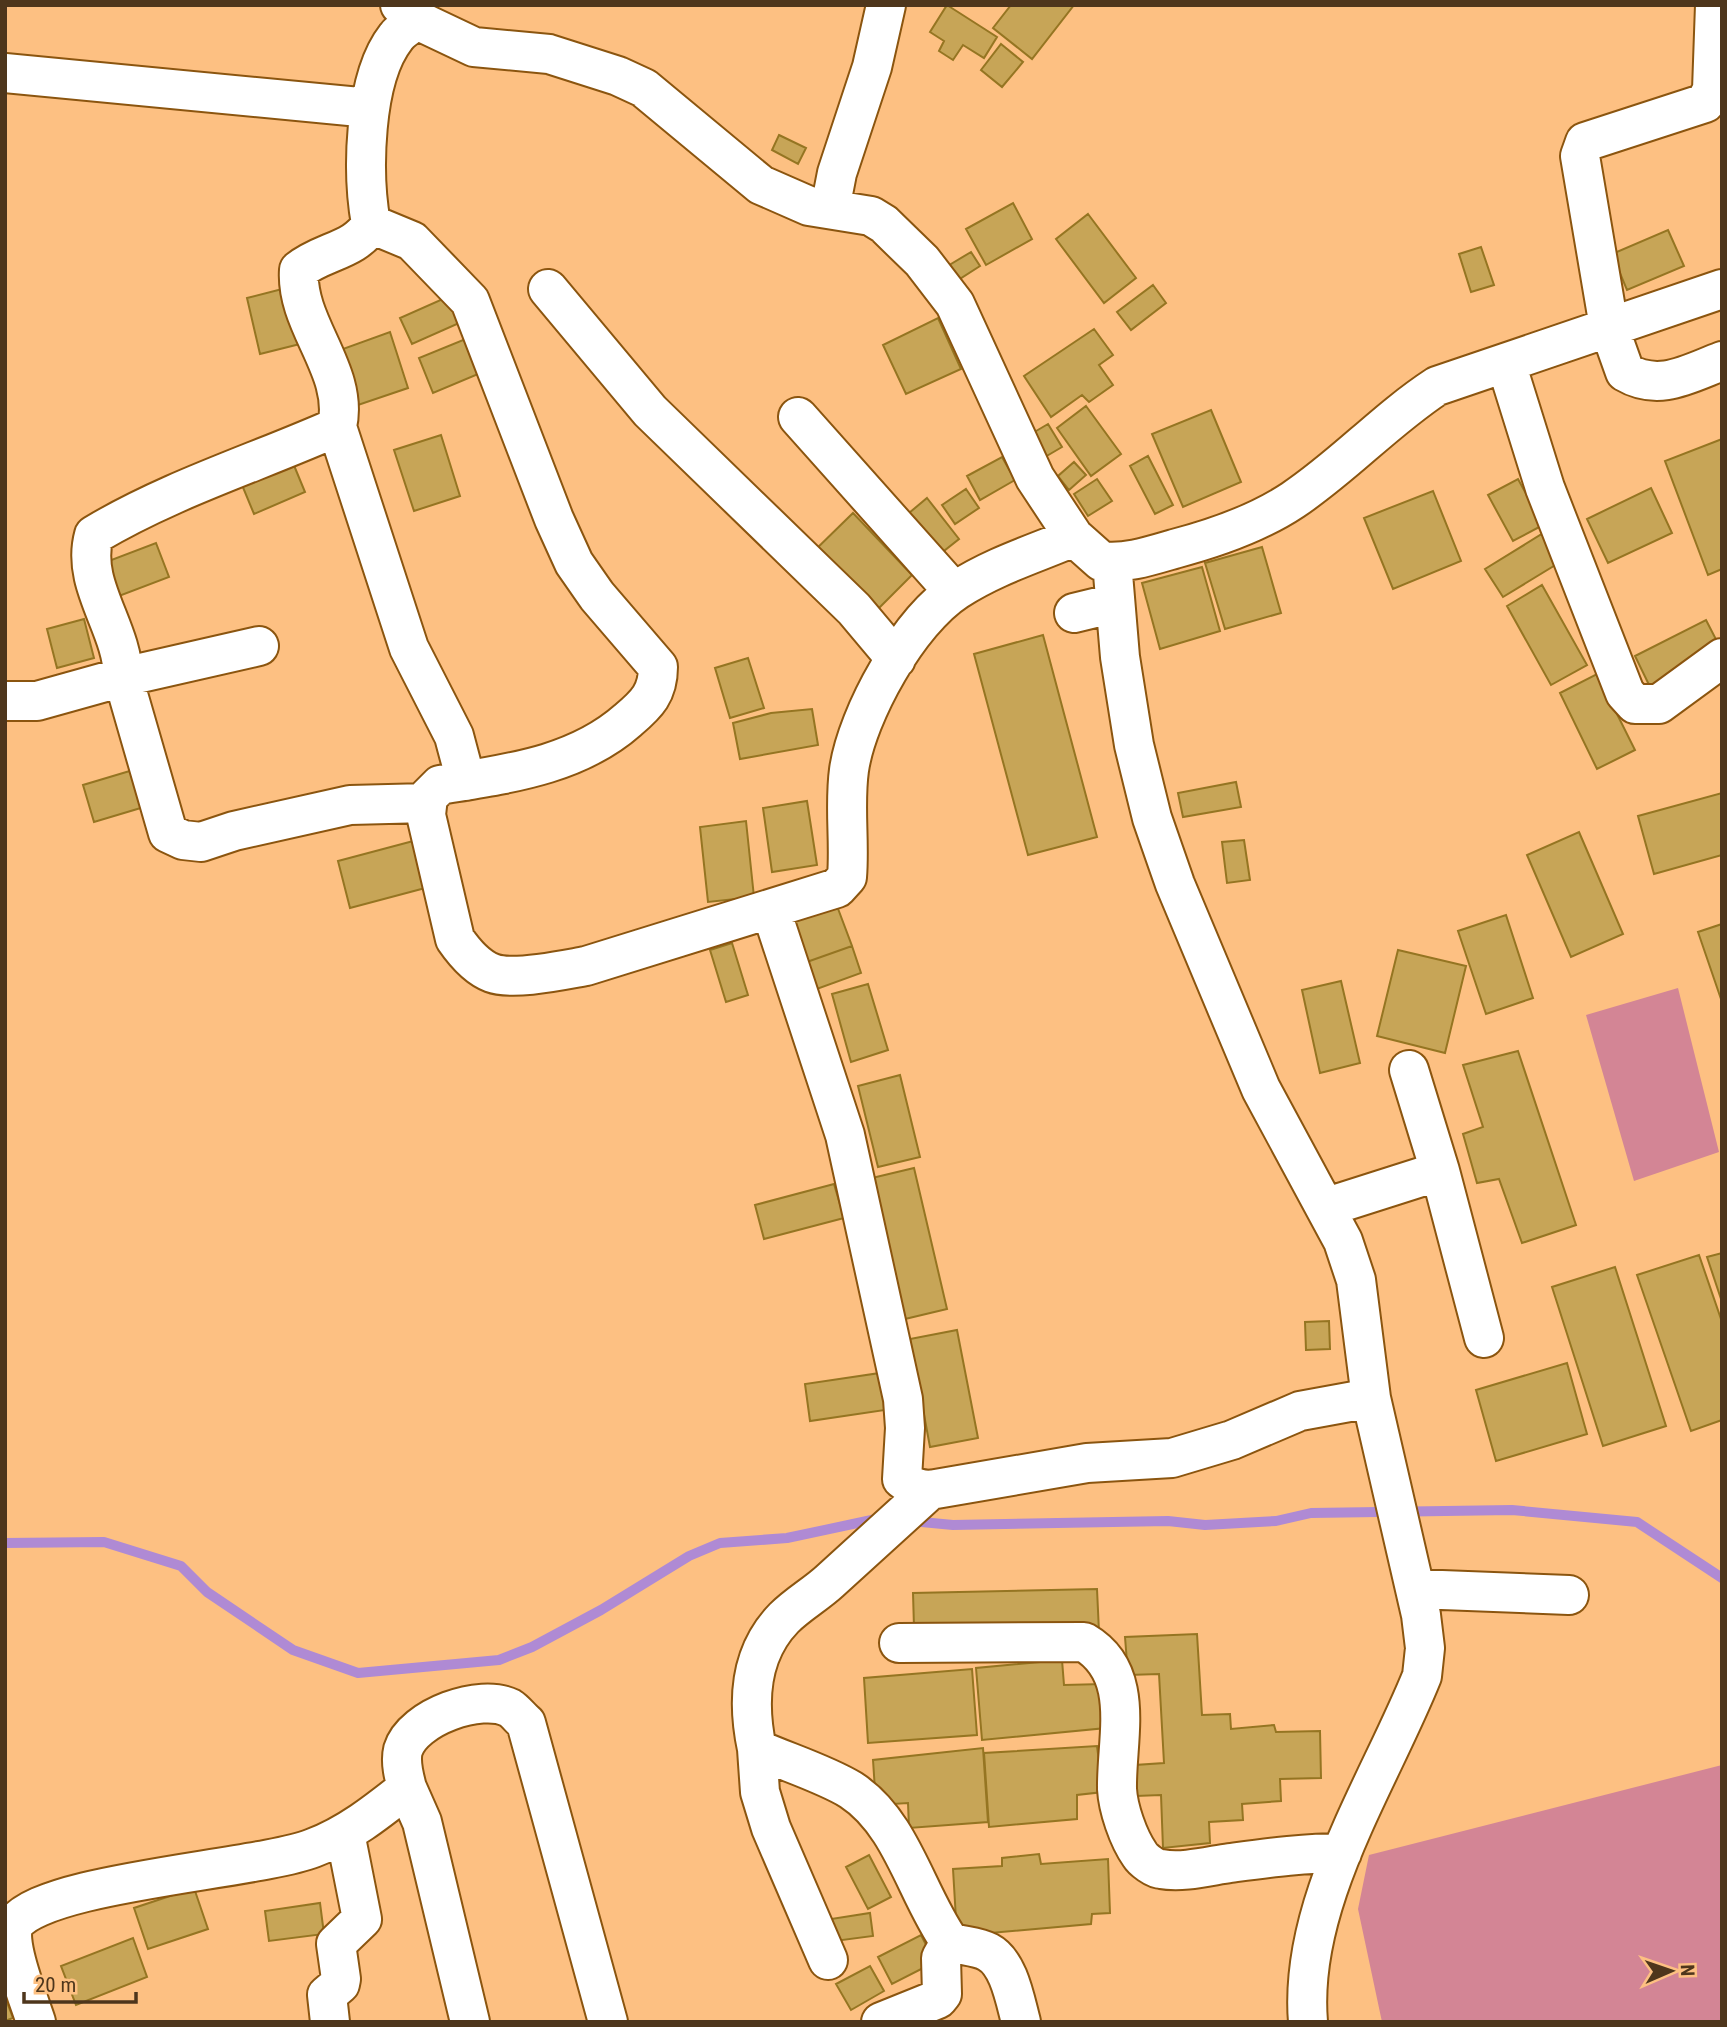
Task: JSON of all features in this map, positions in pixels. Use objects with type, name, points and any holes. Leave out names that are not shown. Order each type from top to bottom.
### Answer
[{"type":"street","points":[[830,209],[837,173],[872,67],[886,5]]},
{"type":"street","points":[[1715,5],[1712,90],[1705,103],[1585,142],[1580,156],[1609,327],[1625,372],[1640,381],[1665,383],[1722,361]]},
{"type":"street","points":[[466,781],[454,736],[409,648],[337,427],[337,390],[305,310],[298,281],[299,270],[364,236],[371,224],[365,155],[370,108],[385,56],[409,13],[474,47],[549,54],[618,76],[644,89],[761,185],[786,198],[871,216],[884,223],[922,261],[955,304],[1035,478],[1074,537],[1101,561],[1112,562],[1182,547],[1239,528],[1270,514],[1317,483],[1419,397],[1456,378],[1722,289]]},
{"type":"street","points":[[5,73],[370,108]]},
{"type":"street","points":[[371,224],[412,241],[470,301],[554,519],[574,563],[605,607],[658,667],[659,685],[649,702],[594,745],[558,761],[440,785],[428,797],[426,815],[455,939],[466,954],[493,974],[545,972],[586,966],[817,897],[837,888],[848,877],[846,807],[854,740],[879,685],[896,659],[929,615],[954,592],[1002,564],[1074,537]]},
{"type":"street","points":[[548,289],[650,411],[854,609],[896,659]]},
{"type":"street","points":[[1506,363],[1545,488],[1625,693],[1635,704],[1659,704],[1722,658]]},
{"type":"street","points":[[798,417],[954,592]]},
{"type":"street","points":[[337,427],[222,473],[120,520],[94,535],[90,550],[99,598],[121,652],[123,677],[168,833],[183,840],[201,842],[234,831],[351,805],[427,803]]},
{"type":"street","points":[[1112,562],[1134,746],[1152,818],[1175,884],[1261,1089],[1327,1207],[1343,1241],[1356,1280],[1371,1398],[1416,1589],[1425,1648],[1422,1676],[1342,1853],[1311,1956],[1308,2022]]},
{"type":"street","points":[[1074,613],[1115,603]]},
{"type":"street","points":[[5,701],[37,701],[123,677],[259,646]]},
{"type":"street","points":[[771,910],[845,1135],[858,1189],[903,1399],[905,1427],[902,1479],[917,1489],[930,1490],[1087,1463],[1172,1458],[1232,1440],[1300,1411],[1371,1398]]},
{"type":"street","points":[[1409,1070],[1440,1171],[1483,1338]]},
{"type":"street","points":[[1327,1207],[1440,1171]]},
{"type":"street","points":[[828,1960],[771,1828],[760,1792],[757,1749],[751,1717],[751,1684],[771,1634],[785,1616],[825,1586],[930,1490]]},
{"type":"street","points":[[1416,1589],[1569,1595]]},
{"type":"street","points":[[899,1643],[1084,1642],[1100,1651],[1116,1680],[1122,1721],[1117,1791],[1126,1825],[1140,1856],[1159,1870],[1195,1868],[1301,1853],[1342,1853]]},
{"type":"street","points":[[470,2022],[422,1822],[407,1788],[403,1750],[428,1718],[483,1703],[510,1708],[526,1723],[608,2022]]},
{"type":"street","points":[[757,1749],[851,1790],[889,1827],[935,1921],[950,1942],[985,1950],[996,1958],[1009,1981],[1021,2022]]},
{"type":"street","points":[[36,2022],[12,1944],[12,1928],[24,1912],[56,1900],[141,1880],[257,1862],[313,1849],[345,1833],[407,1788]]},
{"type":"street","points":[[330,2022],[327,1995],[340,1984],[341,1979],[336,1944],[362,1919],[345,1833]]},
{"type":"street","points":[[881,2022],[939,1999],[942,1994],[941,1958],[950,1942]]},
{"type":"shaded area","points":[[1678,988],[1719,1152],[1634,1181],[1586,1015]]},
{"type":"shaded area","points":[[1722,1765],[1722,2022],[1382,2022],[1358,1909],[1369,1855]]},
{"type":"building","points":[[947,5],[997,37],[984,58],[963,45],[953,60],[939,51],[944,41],[930,32]]},
{"type":"building","points":[[1011,5],[1074,5],[1032,59],[993,28]]},
{"type":"building","points":[[1001,44],[1023,62],[1002,87],[981,70]]},
{"type":"building","points":[[779,135],[806,148],[798,164],[772,150]]},
{"type":"building","points":[[1013,203],[1032,239],[986,265],[966,229]]},
{"type":"building","points":[[1088,214],[1136,278],[1104,303],[1056,239]]},
{"type":"building","points":[[1668,230],[1684,266],[1627,290],[1612,254]]},
{"type":"building","points":[[1481,247],[1494,285],[1471,292],[1459,254]]},
{"type":"building","points":[[971,252],[980,266],[955,282],[946,267]]},
{"type":"building","points":[[1153,285],[1166,303],[1131,330],[1117,312]]},
{"type":"building","points":[[290,287],[304,343],[260,354],[247,298]]},
{"type":"building","points":[[454,294],[466,320],[412,344],[400,318]]},
{"type":"building","points":[[938,318],[961,369],[906,394],[883,345]]},
{"type":"building","points":[[1094,329],[1113,355],[1099,365],[1113,385],[1089,402],[1082,395],[1051,417],[1024,376]]},
{"type":"building","points":[[390,332],[408,388],[358,405],[340,350]]},
{"type":"building","points":[[468,338],[483,372],[433,393],[419,358]]},
{"type":"building","points":[[1086,406],[1121,454],[1091,476],[1057,428]]},
{"type":"building","points":[[1211,410],[1241,482],[1183,507],[1152,434]]},
{"type":"building","points":[[1048,424],[1062,447],[1045,457],[1031,434]]},
{"type":"building","points":[[441,435],[460,496],[414,511],[394,450]]},
{"type":"building","points":[[1722,439],[1722,569],[1708,575],[1665,461]]},
{"type":"building","points":[[1148,456],[1173,505],[1155,514],[1130,466]]},
{"type":"building","points":[[1002,457],[1015,480],[980,500],[967,476]]},
{"type":"building","points":[[1074,462],[1086,475],[1069,490],[1058,476]]},
{"type":"building","points":[[293,463],[305,492],[254,514],[242,485]]},
{"type":"building","points":[[1097,479],[1112,501],[1088,516],[1074,494]]},
{"type":"building","points":[[1518,479],[1543,525],[1513,541],[1488,495]]},
{"type":"building","points":[[1651,488],[1672,533],[1608,563],[1587,519]]},
{"type":"building","points":[[966,489],[979,508],[955,524],[942,505]]},
{"type":"building","points":[[1433,491],[1461,561],[1393,589],[1364,518]]},
{"type":"building","points":[[927,498],[959,539],[935,558],[903,518]]},
{"type":"building","points":[[853,513],[912,575],[870,617],[810,555]]},
{"type":"building","points":[[1545,532],[1562,561],[1503,597],[1485,569]]},
{"type":"building","points":[[156,543],[169,577],[119,596],[106,562]]},
{"type":"building","points":[[1262,547],[1281,613],[1225,629],[1205,563]]},
{"type":"building","points":[[1202,567],[1220,631],[1160,649],[1142,583]]},
{"type":"building","points":[[1542,585],[1587,665],[1551,685],[1507,606]]},
{"type":"building","points":[[84,619],[94,658],[57,668],[47,629]]},
{"type":"building","points":[[1706,620],[1722,651],[1652,691],[1635,656]]},
{"type":"building","points":[[1043,635],[1097,837],[1028,855],[974,654]]},
{"type":"building","points":[[748,658],[764,708],[730,718],[715,668]]},
{"type":"building","points":[[1597,674],[1635,750],[1597,769],[1560,693]]},
{"type":"building","points":[[812,709],[818,745],[740,759],[733,723],[771,713]]},
{"type":"building","points":[[143,767],[154,804],[94,822],[83,785]]},
{"type":"building","points":[[1236,782],[1241,807],[1183,817],[1178,793]]},
{"type":"building","points":[[1722,793],[1722,855],[1654,874],[1638,816]]},
{"type":"building","points":[[807,801],[817,865],[772,872],[763,808]]},
{"type":"building","points":[[746,821],[754,897],[708,902],[700,827]]},
{"type":"building","points":[[1579,832],[1623,934],[1571,957],[1527,855]]},
{"type":"building","points":[[417,840],[429,887],[350,908],[338,861]]},
{"type":"building","points":[[1244,840],[1250,880],[1227,883],[1222,842]]},
{"type":"building","points":[[837,906],[852,946],[804,963],[790,923]]},
{"type":"building","points":[[1506,915],[1533,998],[1486,1014],[1458,931]]},
{"type":"building","points":[[1722,924],[1722,1002],[1698,932]]},
{"type":"building","points":[[732,943],[748,995],[726,1002],[710,950]]},
{"type":"building","points":[[852,946],[861,973],[814,990],[804,963]]},
{"type":"building","points":[[1398,950],[1466,966],[1445,1053],[1377,1036]]},
{"type":"building","points":[[1341,981],[1360,1063],[1320,1073],[1302,990]]},
{"type":"building","points":[[868,984],[888,1050],[851,1062],[832,994]]},
{"type":"building","points":[[1518,1051],[1576,1225],[1522,1243],[1499,1179],[1477,1183],[1463,1134],[1483,1127],[1463,1065]]},
{"type":"building","points":[[900,1075],[920,1157],[878,1167],[858,1086]]},
{"type":"building","points":[[914,1168],[947,1309],[905,1319],[872,1178]]},
{"type":"building","points":[[834,1184],[844,1218],[764,1239],[755,1205]]},
{"type":"building","points":[[1722,1253],[1722,1302],[1707,1257]]},
{"type":"building","points":[[1699,1255],[1722,1322],[1722,1420],[1691,1431],[1637,1275]]},
{"type":"building","points":[[1615,1267],[1666,1426],[1603,1446],[1552,1287]]},
{"type":"building","points":[[1329,1321],[1330,1349],[1306,1350],[1305,1322]]},
{"type":"building","points":[[957,1330],[978,1438],[930,1447],[910,1339]]},
{"type":"building","points":[[1567,1363],[1587,1434],[1496,1461],[1476,1390]]},
{"type":"building","points":[[880,1373],[885,1410],[810,1421],[805,1384]]},
{"type":"building","points":[[1097,1589],[1099,1632],[914,1627],[913,1593]]},
{"type":"building","points":[[1197,1634],[1202,1715],[1230,1714],[1231,1729],[1274,1725],[1276,1732],[1320,1731],[1321,1778],[1280,1779],[1281,1801],[1242,1804],[1243,1820],[1209,1822],[1210,1843],[1163,1848],[1161,1795],[1136,1796],[1135,1765],[1164,1763],[1159,1674],[1128,1675],[1125,1637]]},
{"type":"building","points":[[1062,1660],[1064,1685],[1103,1684],[1106,1728],[982,1740],[976,1668]]},
{"type":"building","points":[[972,1669],[977,1735],[868,1743],[864,1678]]},
{"type":"building","points":[[1097,1746],[1103,1792],[1077,1795],[1077,1819],[989,1827],[984,1753]]},
{"type":"building","points":[[983,1748],[988,1822],[909,1828],[908,1803],[876,1805],[873,1760]]},
{"type":"building","points":[[1039,1854],[1041,1864],[1108,1859],[1110,1913],[1092,1914],[1091,1924],[957,1936],[953,1869],[1002,1866],[1002,1858]]},
{"type":"building","points":[[869,1855],[891,1897],[868,1909],[846,1867]]},
{"type":"building","points":[[194,1888],[208,1929],[148,1949],[134,1908]]},
{"type":"building","points":[[320,1903],[324,1934],[269,1941],[265,1911]]},
{"type":"building","points":[[870,1913],[873,1936],[835,1941],[831,1919]]},
{"type":"building","points":[[921,1935],[935,1962],[892,1984],[878,1957]]},
{"type":"building","points":[[133,1938],[147,1977],[76,2005],[61,1966]]},
{"type":"building","points":[[870,1966],[884,1991],[851,2010],[836,1984]]},
{"type":"building","points":[[5,1997],[13,2018],[5,2021]]},
{"type":"waterway","points":[[911,1521],[953,1525],[1168,1521],[1205,1525],[1276,1521],[1311,1513],[1512,1510],[1637,1522],[1722,1578]]},
{"type":"waterway","points":[[5,1543],[104,1542],[181,1566],[207,1592],[293,1650],[358,1673],[499,1660],[532,1647],[601,1610],[689,1556],[720,1543],[787,1538],[881,1518]]}]
